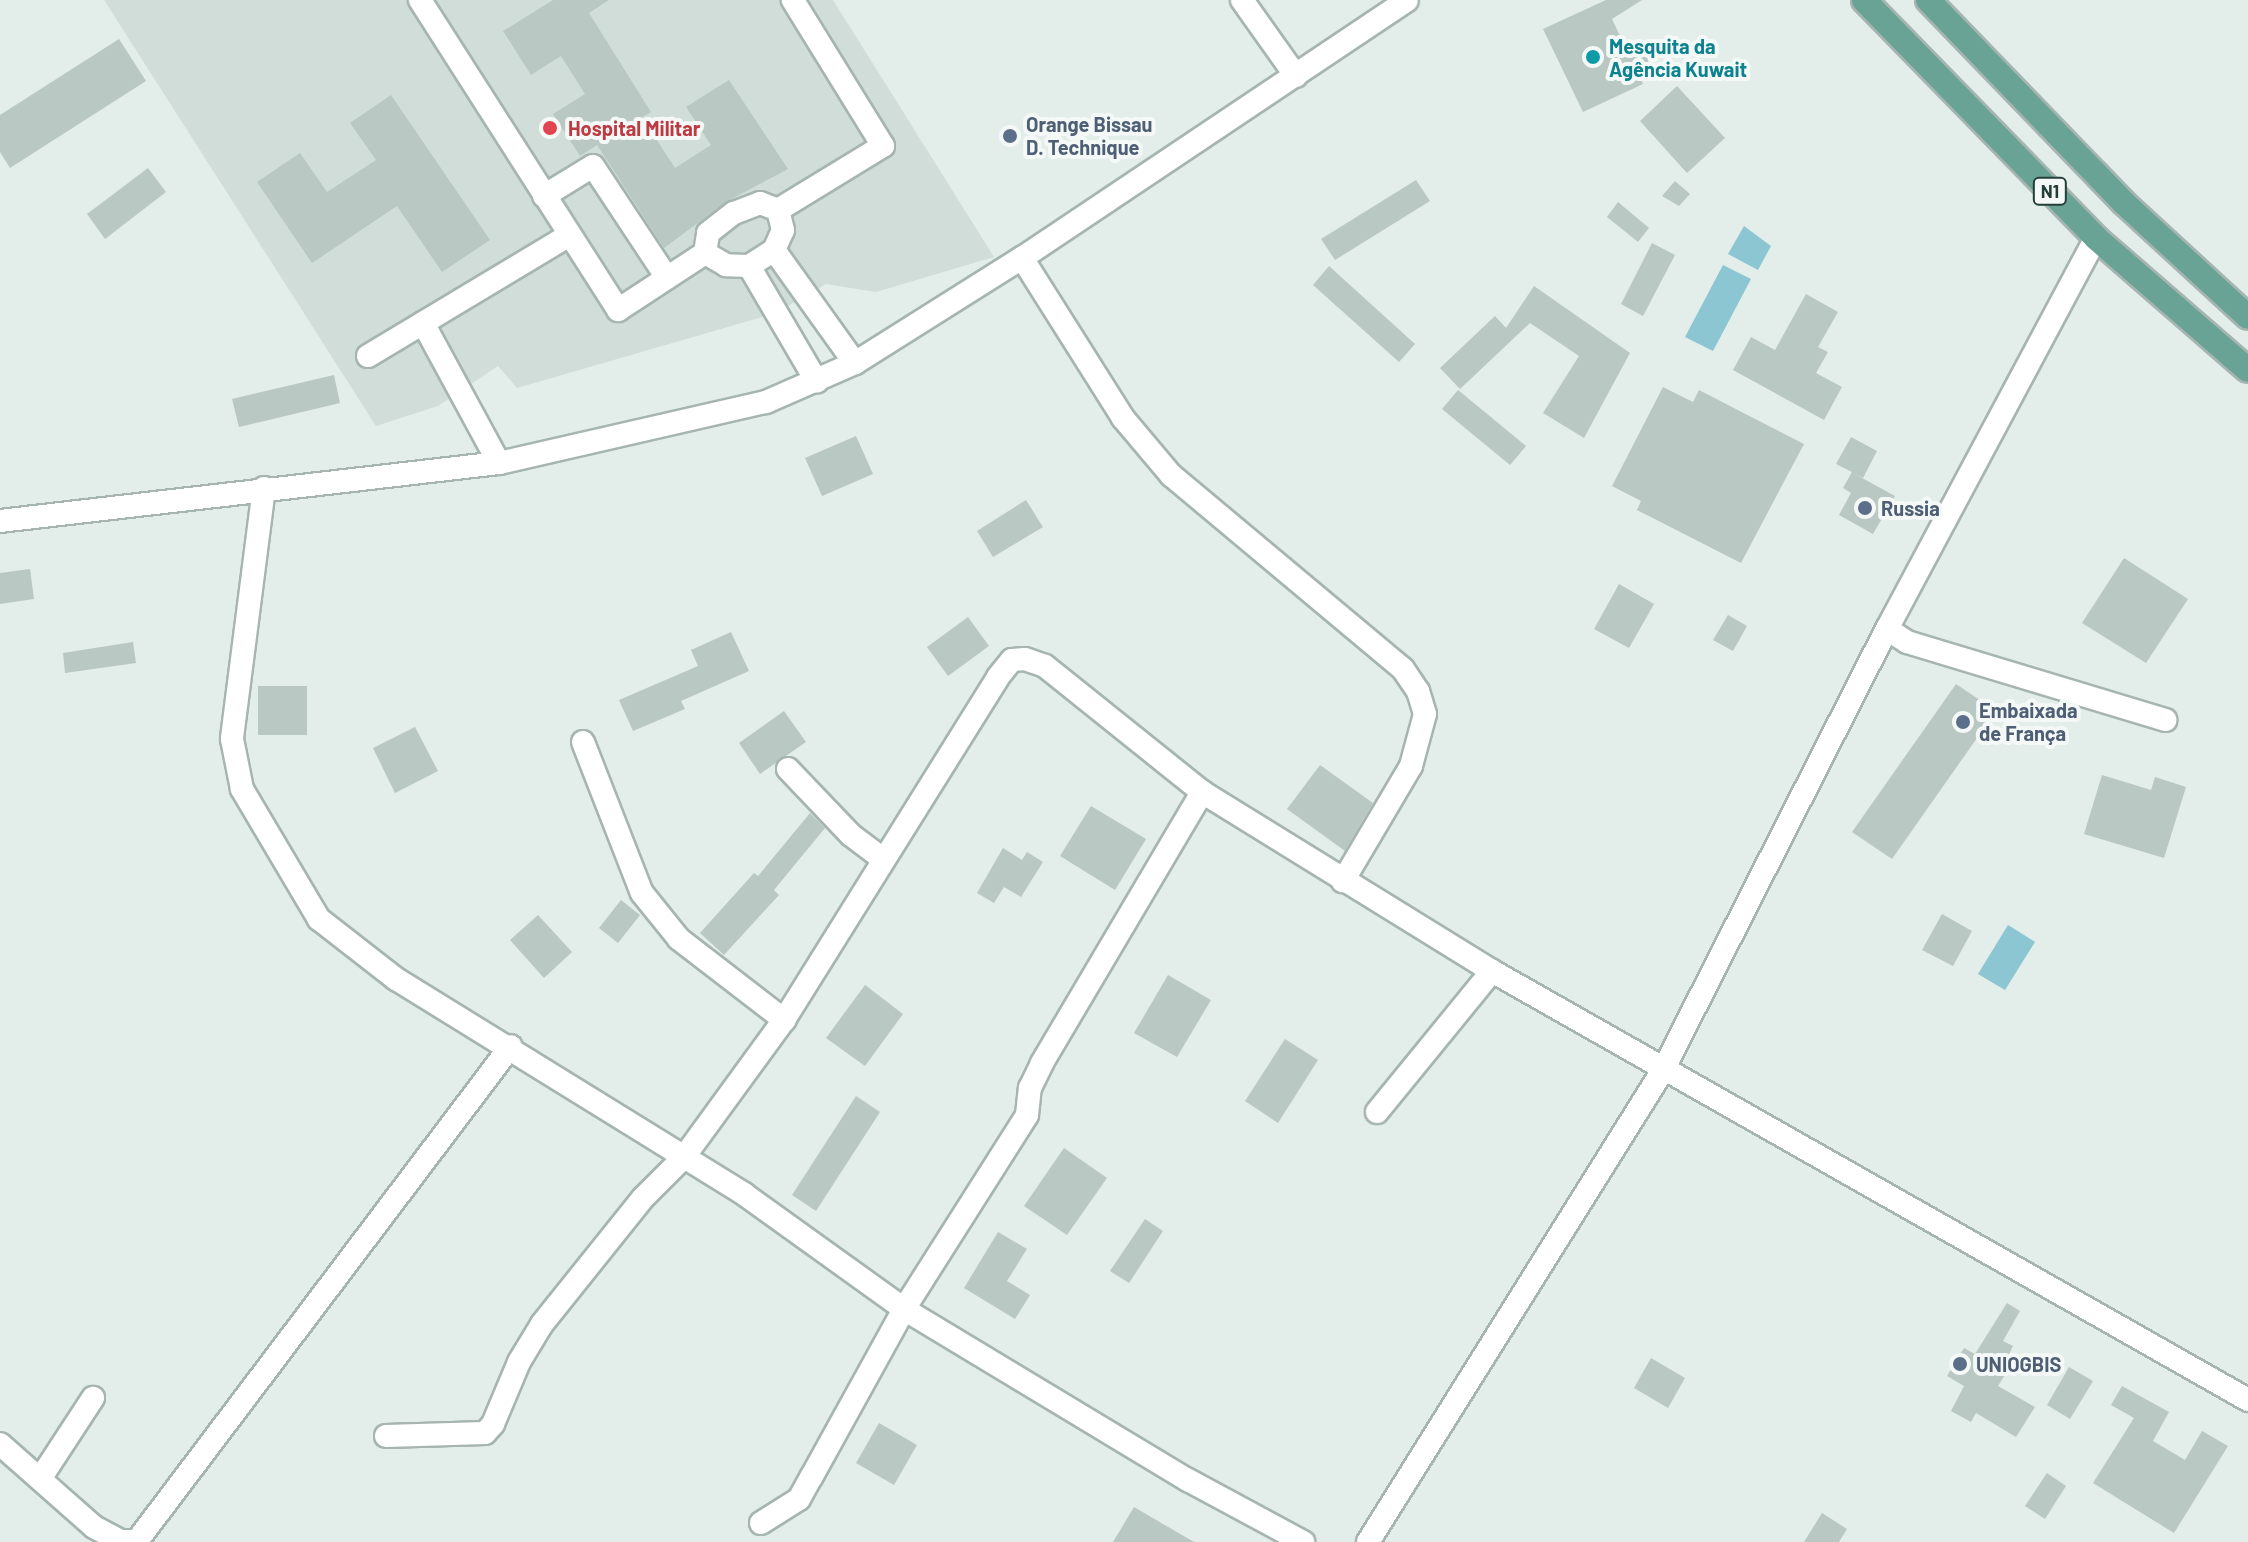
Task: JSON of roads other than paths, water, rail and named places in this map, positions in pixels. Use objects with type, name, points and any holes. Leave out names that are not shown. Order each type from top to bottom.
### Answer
[{"type":"main road","name":"N1","points":[[1864,0],[2096,238],[2248,370]]},
{"type":"main road","name":"N1","points":[[1928,0],[2124,203],[2248,317]]},
{"type":"street","points":[[420,0],[618,310],[705,253],[708,233],[734,213],[760,203],[778,210]]},
{"type":"street","points":[[778,210],[883,146],[793,0]]},
{"type":"street","points":[[1242,0],[1296,76]]},
{"type":"street","points":[[0,521],[499,463],[766,402],[855,363],[1022,258],[1407,0]]},
{"type":"street","points":[[544,196],[593,166],[667,278]]},
{"type":"street","points":[[705,253],[726,265],[749,266],[774,250],[783,230],[778,210]]},
{"type":"street","points":[[368,356],[569,235]]},
{"type":"street","points":[[1368,1542],[1663,1070],[1887,629],[2096,238]]},
{"type":"street","points":[[774,250],[855,363]]},
{"type":"street","points":[[1022,258],[1123,418],[1171,475],[1403,669],[1418,691],[1425,714],[1411,766],[1343,881]]},
{"type":"street","points":[[749,266],[817,382]]},
{"type":"street","points":[[423,323],[499,463]]},
{"type":"street","points":[[264,488],[236,683],[232,739],[242,789],[319,919],[396,979],[511,1046],[684,1157],[904,1309],[1188,1480],[1303,1542]]},
{"type":"street","points":[[1887,629],[1907,642],[2165,720]]},
{"type":"street","points":[[386,1436],[485,1433],[505,1404],[519,1362],[542,1324],[643,1198],[684,1157],[784,1020],[882,858],[1012,660],[1045,666],[1202,792],[1492,971],[2248,1400]]},
{"type":"street","points":[[583,742],[642,893],[679,939],[784,1020]]},
{"type":"street","points":[[788,769],[851,835],[882,858]]},
{"type":"street","points":[[761,1523],[799,1499],[904,1309],[1027,1115],[1030,1088],[1042,1063],[1124,932],[1202,792]]},
{"type":"street","points":[[1377,1112],[1492,971]]},
{"type":"street","points":[[0,1444],[94,1527],[120,1541],[137,1541],[511,1046]]},
{"type":"street","points":[[40,1479],[93,1398]]},
{"type":"water","points":[[1744,226],[1771,246],[1758,270],[1728,254]]},
{"type":"water","points":[[1723,265],[1751,279],[1713,351],[1685,337]]},
{"type":"water","points":[[2008,925],[2035,942],[2005,990],[1978,974]]},
{"type":"place","name":"Mesquita da Agência Kuwait","points":[[1593,57]]},
{"type":"place","name":"Hospital Militar","points":[[550,128]]},
{"type":"place","name":"Orange Bissau D. Technique","points":[[1010,136]]},
{"type":"place","name":"Russia","points":[[1865,508]]},
{"type":"place","name":"Embaixada de França","points":[[1963,722]]},
{"type":"place","name":"UNIOGBIS","points":[[1960,1364]]}]
